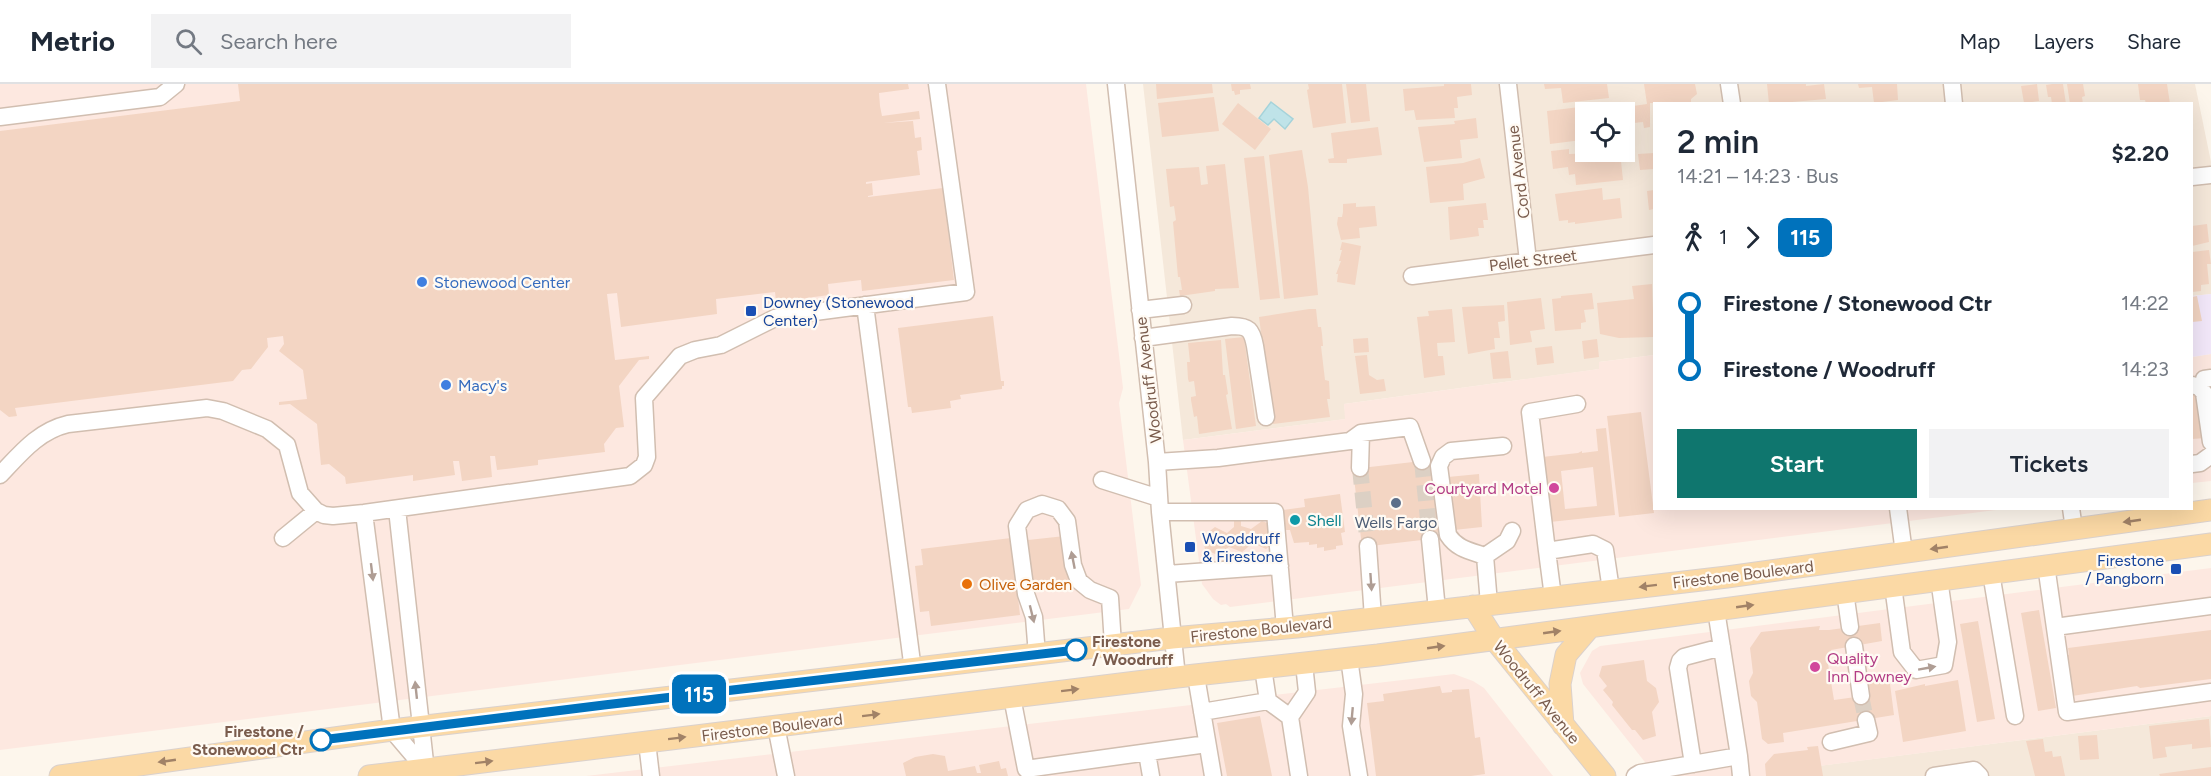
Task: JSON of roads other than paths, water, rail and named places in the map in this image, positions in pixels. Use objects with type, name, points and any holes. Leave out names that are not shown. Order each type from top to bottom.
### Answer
[{"type":"main road","name":"Firestone Boulevard","points":[[60,776],[392,730],[1173,638],[1285,628],[1727,577],[1904,553],[2072,519],[2211,510]]},
{"type":"main road","name":"Firestone Boulevard","points":[[369,776],[426,772],[1012,697],[1305,664],[2211,544]]},
{"type":"main road","name":"Woodruff Avenue","points":[[1481,605],[1494,639],[1605,776]]},
{"type":"main road","points":[[1563,725],[1560,684],[1566,655],[1590,627]]},
{"type":"street","points":[[0,117],[160,97],[176,84]]},
{"type":"street","points":[[0,476],[33,442],[54,428],[68,424],[207,408],[252,422],[287,445],[300,493],[316,511],[324,515],[397,509],[630,476],[644,465],[647,457],[644,398],[680,356],[695,350],[721,345],[775,318],[966,292],[938,84]]},
{"type":"street","name":"Woodruff Avenue","points":[[1116,84],[1157,462],[1173,638],[1202,712],[1213,776]]},
{"type":"street","name":"Cord Avenue","points":[[1508,84],[1528,261]]},
{"type":"street","points":[[1730,84],[1732,102]]},
{"type":"street","points":[[1952,84],[1954,102]]},
{"type":"street","points":[[2193,177],[2211,175]]},
{"type":"street","name":"Pellet Street","points":[[1412,276],[1653,245]]},
{"type":"street","points":[[865,306],[913,670]]},
{"type":"street","points":[[1140,310],[1183,306]]},
{"type":"street","points":[[1143,338],[1232,326],[1249,329],[1256,346],[1266,417]]},
{"type":"street","points":[[2202,381],[2199,387],[2204,393],[2211,441]]},
{"type":"street","points":[[1553,597],[1530,412],[1577,404]]},
{"type":"street","points":[[1157,462],[1218,458],[1350,441],[1361,433],[1410,427],[1422,461]]},
{"type":"street","points":[[1360,468],[1361,433]]},
{"type":"street","points":[[1485,556],[1464,549],[1454,543],[1448,535],[1439,466],[1443,457],[1451,451],[1503,446]]},
{"type":"street","points":[[2193,464],[2200,463],[2211,455]]},
{"type":"street","points":[[1102,480],[1160,505],[1274,511],[1285,628]]},
{"type":"street","points":[[1037,655],[1034,617],[1026,594],[1017,526],[1027,510],[1042,504],[1058,508],[1067,521],[1073,565],[1079,580],[1090,590],[1110,598],[1113,645]]},
{"type":"street","points":[[397,509],[426,772]]},
{"type":"street","points":[[1898,510],[1904,553]]},
{"type":"street","points":[[283,538],[316,511]]},
{"type":"street","points":[[364,513],[392,730],[426,772]]},
{"type":"street","points":[[1485,556],[1508,541],[1512,531]]},
{"type":"street","points":[[1430,539],[1437,610]]},
{"type":"street","points":[[1546,552],[1593,544],[1605,550],[1611,590]]},
{"type":"street","points":[[1368,546],[1373,618]]},
{"type":"street","points":[[1481,605],[1485,556]]},
{"type":"street","points":[[2046,565],[2067,711],[2211,692]]},
{"type":"street","points":[[1167,574],[1280,566]]},
{"type":"street","points":[[1991,573],[2015,716]]},
{"type":"street","points":[[1893,586],[1902,652],[1916,670],[1944,665],[1948,642],[1939,579]]},
{"type":"street","points":[[1845,592],[1850,627]]},
{"type":"street","points":[[2055,627],[2211,606]]},
{"type":"street","points":[[1716,610],[1741,776]]},
{"type":"street","points":[[1854,646],[1861,696]]},
{"type":"street","points":[[1693,764],[1678,668],[1684,657],[1722,647]]},
{"type":"street","points":[[1348,658],[1354,693],[1351,726],[1359,776]]},
{"type":"street","points":[[1299,776],[1290,717],[1307,692],[1305,664]]},
{"type":"street","points":[[1263,668],[1268,701],[1290,717]]},
{"type":"street","points":[[1012,697],[1026,769],[1207,744]]},
{"type":"street","points":[[1202,712],[1268,701]]},
{"type":"street","points":[[1831,742],[1869,733],[1866,720]]},
{"type":"street","points":[[777,726],[786,776]]},
{"type":"street","points":[[647,742],[651,776]]},
{"type":"street","points":[[1147,753],[1151,776]]},
{"type":"street","points":[[1635,776],[1640,773],[1739,756]]},
{"type":"street","points":[[1934,776],[1974,770],[1980,776]]},
{"type":"water","points":[[1271,102],[1293,119],[1285,129],[1274,119],[1268,125],[1259,118]]},
{"type":"tunnel","points":[[1422,461],[1430,539]]},
{"type":"tunnel","points":[[1360,468],[1368,546]]},
{"type":"tunnel","points":[[1861,696],[1866,720]]},
{"type":"place","name":"Stonewood Center","points":[[422,282]]},
{"type":"place","name":"Downey (Stonewood Center)","points":[[751,311]]},
{"type":"place","name":"Macy's","points":[[446,385]]},
{"type":"place","name":"Courtyard Motel","points":[[1554,488]]},
{"type":"place","name":"Wells Fargo","points":[[1396,503]]},
{"type":"place","name":"Shell","points":[[1295,520]]},
{"type":"place","name":"Wooddruff & Firestone","points":[[1190,547]]},
{"type":"place","name":"Firestone / Pangborn","points":[[2176,569]]},
{"type":"place","name":"Olive Garden","points":[[967,584]]},
{"type":"place","name":"Firestone / Woodruff","points":[[1076,650]]},
{"type":"place","name":"Quality Inn Downey","points":[[1815,667]]},
{"type":"place","name":"Firestone / Stonewood Ctr","points":[[321,740]]}]
